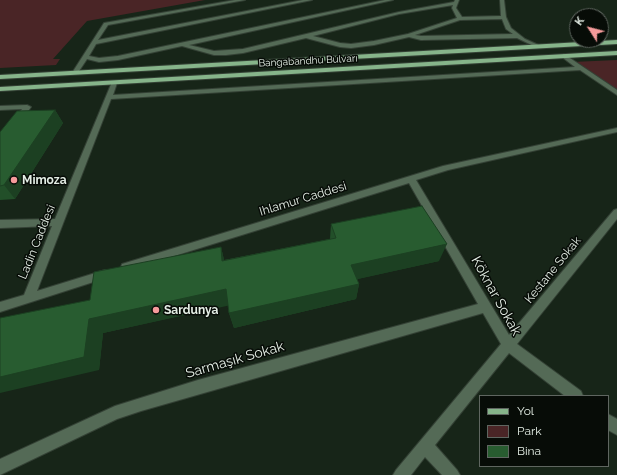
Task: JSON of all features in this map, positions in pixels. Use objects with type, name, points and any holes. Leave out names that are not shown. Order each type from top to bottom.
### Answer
[{"type":"main road","name":"Bangabandhu Bulvarı","points":[[0,77],[617,42]]},
{"type":"main road","points":[[540,47],[564,56]]},
{"type":"main road","name":"Bangabandhu Bulvarı","points":[[0,89],[617,53]]},
{"type":"street","points":[[75,73],[106,24],[243,0]]},
{"type":"street","points":[[94,43],[310,0]]},
{"type":"street","points":[[85,57],[98,60],[118,58],[391,0]]},
{"type":"street","points":[[502,0],[504,17],[509,29],[517,36],[540,47]]},
{"type":"street","points":[[184,45],[214,53],[243,51],[399,13],[456,2],[455,12],[460,19]]},
{"type":"street","points":[[306,36],[340,45],[351,46],[374,43],[409,35],[460,19],[504,17]]},
{"type":"street","points":[[409,35],[421,38],[517,36]]},
{"type":"street","points":[[564,56],[617,94]]},
{"type":"street","points":[[108,97],[581,68]]},
{"type":"street","name":"Ladin Caddesi","points":[[28,298],[114,83]]},
{"type":"street","points":[[0,108],[27,107],[0,144]]},
{"type":"street","name":"Ihlamur Caddesi","points":[[0,307],[411,179],[465,164],[617,130]]},
{"type":"street","name":"Köknar Sokak","points":[[401,475],[508,345],[411,179]]},
{"type":"street","name":"Kestane Sokak","points":[[508,345],[617,212]]},
{"type":"street","points":[[0,224],[58,222]]},
{"type":"street","name":"Sarmaşık Sokak","points":[[0,467],[115,413],[141,404],[487,307]]},
{"type":"street","points":[[508,345],[575,395]]},
{"type":"street","points":[[609,422],[617,428]]},
{"type":"street","points":[[425,446],[452,475]]},
{"type":"green space","points":[[0,0],[205,0],[87,21],[53,59],[60,59],[56,65],[0,68]]},
{"type":"green space","points":[[617,60],[617,93],[572,62]]},
{"type":"building","points":[[55,110],[4,185],[0,186],[0,132],[17,111]]},
{"type":"building","name":"Sardunya","points":[[422,206],[447,244],[351,265],[359,284],[229,313],[226,289],[89,319],[84,357],[0,377],[0,318],[90,300],[94,272],[221,247],[222,261],[336,238],[331,224]]},
{"type":"place","name":"Mimoza","points":[[14,180]]},
{"type":"place","name":"Sardunya","points":[[156,310]]}]
